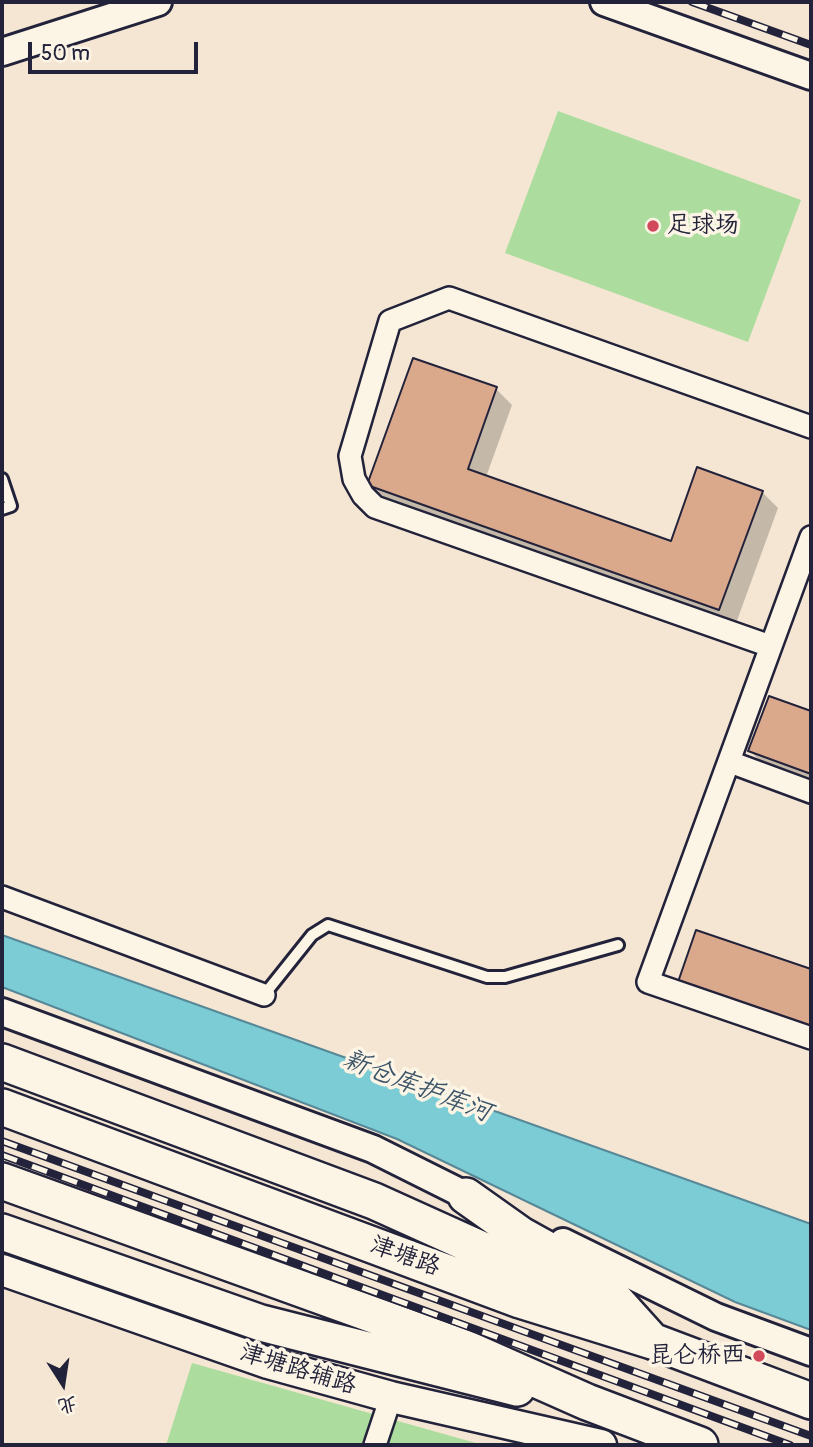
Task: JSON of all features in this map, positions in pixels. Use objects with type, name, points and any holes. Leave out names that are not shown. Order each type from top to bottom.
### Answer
[{"type":"highway","points":[[2,1062],[374,1201],[540,1276],[652,1341]]},
{"type":"highway","name":"津塘路","points":[[2,1107],[520,1300],[652,1341],[811,1401]]},
{"type":"highway","points":[[2,1181],[465,1348],[587,1402],[701,1445]]},
{"type":"highway","points":[[466,1196],[521,1235],[575,1265],[606,1290],[652,1341]]},
{"type":"highway","points":[[2,1232],[261,1323],[497,1384],[587,1402]]},
{"type":"main road","name":"津塘路辅路","points":[[2,1270],[268,1363],[391,1397],[601,1445]]},
{"type":"street","points":[[2,52],[158,2]]},
{"type":"street","points":[[604,2],[811,76]]},
{"type":"street","points":[[770,646],[375,507],[362,495],[354,479],[350,456],[390,321],[449,298],[811,427]]},
{"type":"street","points":[[811,537],[648,982],[811,1038]]},
{"type":"street","points":[[730,762],[811,792]]},
{"type":"street","points":[[2,897],[264,995]]},
{"type":"street","points":[[2,1012],[373,1149],[716,1317],[811,1352]]},
{"type":"street","points":[[375,1445],[391,1397]]},
{"type":"lane","points":[[2,479],[11,506],[2,509]]},
{"type":"lane","points":[[264,995],[312,935],[328,925],[487,977],[505,977],[618,945]]},
{"type":"green space","name":"足球场","points":[[558,111],[801,200],[748,342],[505,253]]},
{"type":"green space","points":[[192,1363],[483,1445],[166,1445]]},
{"type":"water","name":"新仓库护库河","points":[[2,935],[811,1224],[811,1330],[735,1302],[397,1139],[2,987]]},
{"type":"building","points":[[413,358],[497,387],[468,469],[671,541],[697,467],[763,491],[719,610],[367,485]]},
{"type":"building","points":[[769,696],[811,711],[811,774],[748,751]]},
{"type":"building","points":[[696,930],[811,969],[811,1027],[678,982]]},
{"type":"railway","points":[[692,2],[811,45]]},
{"type":"railway","points":[[2,1141],[811,1436]]},
{"type":"railway","points":[[2,1155],[790,1445]]},
{"type":"place","name":"足球场","points":[[653,226]]},
{"type":"place","name":"昆仑桥西","points":[[759,1356]]}]
